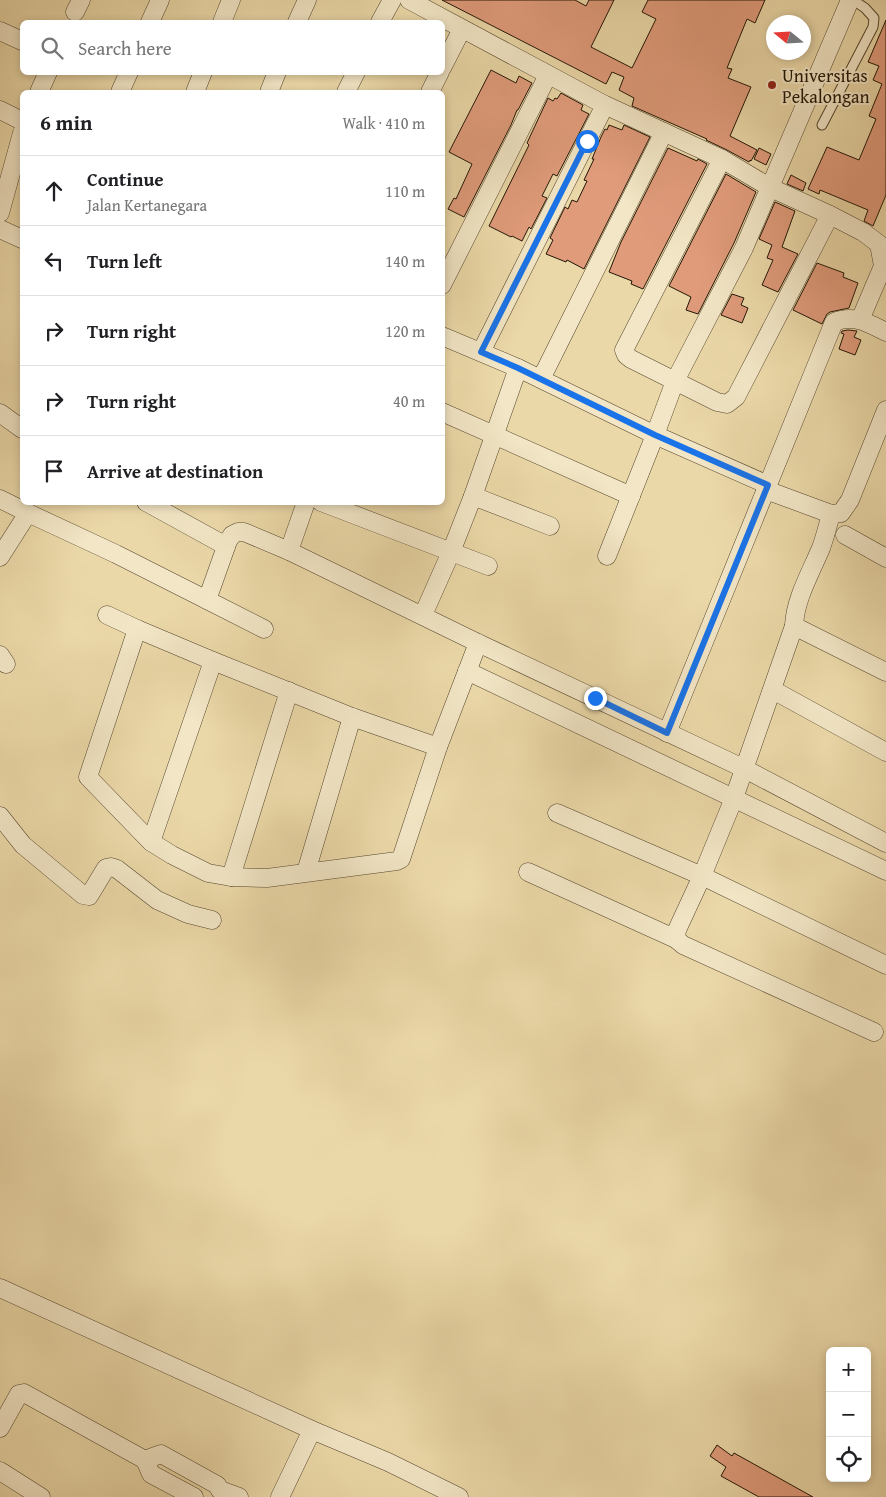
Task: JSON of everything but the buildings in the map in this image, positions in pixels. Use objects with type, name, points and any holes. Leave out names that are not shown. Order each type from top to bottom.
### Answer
[{"type":"street","points":[[151,20],[160,0]]},
{"type":"street","points":[[223,20],[231,0]]},
{"type":"street","points":[[299,20],[307,0]]},
{"type":"street","points":[[381,20],[392,0]]},
{"type":"street","points":[[409,0],[605,105],[722,159],[771,188],[863,232],[879,244],[883,266],[860,320]]},
{"type":"street","points":[[607,556],[676,381],[744,248],[851,0]]},
{"type":"street","points":[[445,62],[462,29]]},
{"type":"street","points":[[0,31],[20,40]]},
{"type":"street","points":[[40,90],[47,75]]},
{"type":"street","points":[[121,90],[128,75]]},
{"type":"street","points":[[196,90],[202,75]]},
{"type":"street","points":[[270,90],[276,75]]},
{"type":"street","points":[[347,90],[354,75]]},
{"type":"street","points":[[431,90],[438,75]]},
{"type":"street","points":[[445,278],[548,75]]},
{"type":"street","points":[[481,352],[605,105]]},
{"type":"street","points":[[0,110],[20,120]]},
{"type":"street","points":[[541,379],[664,132]]},
{"type":"street","points":[[0,213],[18,163],[20,148]]},
{"type":"street","points":[[722,159],[624,350],[631,359],[717,402],[727,404],[736,397],[830,215]]},
{"type":"street","points":[[0,229],[20,238]]},
{"type":"street","points":[[667,733],[834,322],[844,318],[860,320],[886,332]]},
{"type":"street","points":[[445,337],[518,368],[655,435],[767,487],[831,514],[841,513],[850,500],[886,410]]},
{"type":"street","points":[[423,615],[473,496],[518,368]]},
{"type":"street","points":[[0,413],[20,428]]},
{"type":"street","points":[[445,413],[632,496]]},
{"type":"street","points":[[473,496],[550,526]]},
{"type":"street","points":[[0,499],[28,514],[116,554],[264,629]]},
{"type":"street","points":[[151,505],[226,546]]},
{"type":"street","points":[[289,551],[305,505]]},
{"type":"street","points":[[329,505],[488,566]]},
{"type":"street","points":[[0,557],[28,514]]},
{"type":"street","points":[[676,939],[677,930],[702,876],[745,769],[794,626],[794,615],[798,602],[822,545],[831,514]]},
{"type":"street","points":[[207,600],[226,546],[232,535],[244,532],[289,551],[745,769],[886,843]]},
{"type":"street","points":[[845,535],[886,558]]},
{"type":"street","points":[[106,615],[213,661],[352,717],[438,747]]},
{"type":"street","points":[[794,626],[886,672]]},
{"type":"street","points":[[137,629],[88,777],[151,842],[208,873],[232,877],[267,878],[401,859],[438,747],[478,643]]},
{"type":"street","points":[[151,842],[213,661]]},
{"type":"street","points":[[467,671],[886,871]]},
{"type":"street","points":[[772,690],[886,752]]},
{"type":"street","points":[[232,877],[289,691]]},
{"type":"street","points":[[306,872],[352,717]]},
{"type":"street","points":[[557,813],[702,876],[886,965]]},
{"type":"street","points":[[0,816],[23,845],[83,895],[89,896],[106,868],[111,866],[157,900],[188,914],[212,920]]},
{"type":"street","points":[[528,872],[874,1032]]},
{"type":"street","points":[[0,1288],[312,1430],[388,1462],[459,1497]]},
{"type":"street","points":[[0,1428],[19,1394],[24,1393],[145,1460],[151,1474],[194,1497]]},
{"type":"street","points":[[280,1497],[312,1430]]},
{"type":"street","points":[[145,1460],[161,1454],[217,1485],[218,1494],[239,1497]]},
{"type":"street","points":[[0,1471],[41,1497]]},
{"type":"lane","points":[[822,125],[873,27],[874,18],[865,8],[851,0]]},
{"type":"place","name":"Universitas Pekalongan","points":[[772,85]]},
{"type":"route","points":[[587,141],[481,352],[655,435],[768,485],[667,733],[595,698]]}]
